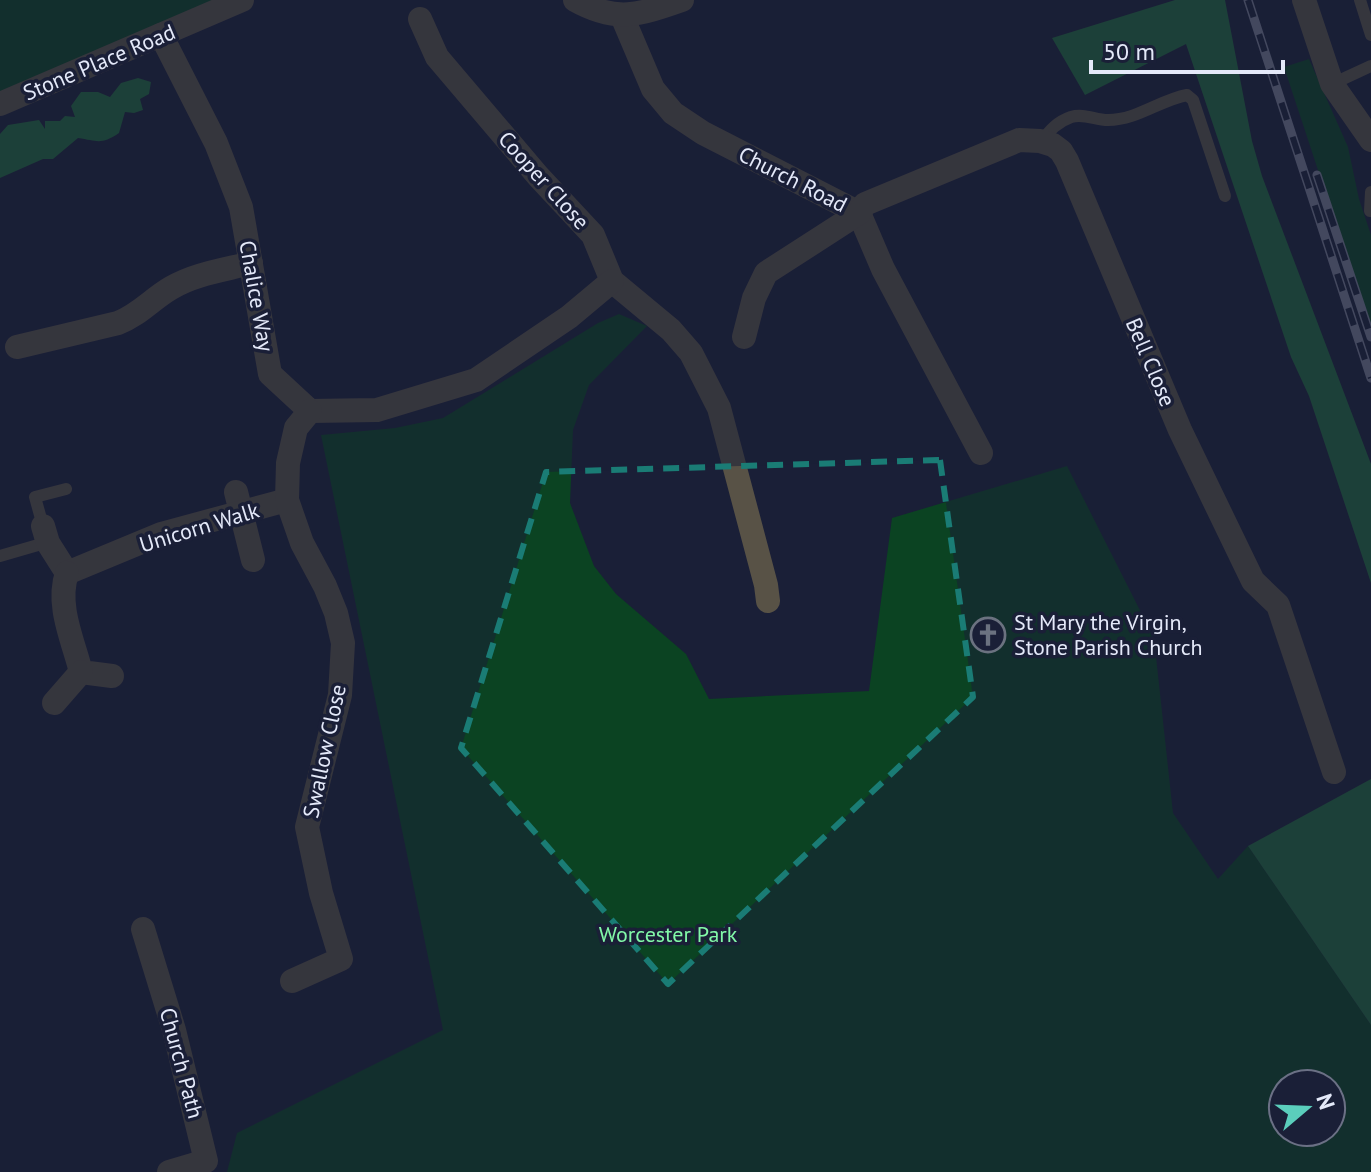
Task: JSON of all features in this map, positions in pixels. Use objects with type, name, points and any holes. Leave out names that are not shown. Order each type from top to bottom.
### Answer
[{"type":"street","name":"Stone Place Road","points":[[0,104],[242,0]]},
{"type":"street","points":[[575,0],[594,11],[622,16],[682,0]]},
{"type":"street","points":[[1304,0],[1332,84],[1371,140]]},
{"type":"street","name":"Church Road","points":[[622,16],[653,89],[673,113],[703,133],[859,213],[883,269],[981,453]]},
{"type":"street","name":"Cooper Close","points":[[420,19],[437,57],[538,176],[593,235],[612,281],[671,330],[691,353],[707,380],[729,439],[768,601]]},
{"type":"street","name":"Chalice Way","points":[[161,35],[216,143],[241,207],[270,374],[310,411]]},
{"type":"street","points":[[744,337],[754,298],[766,273],[859,213],[865,204],[1013,141],[1042,141]]},
{"type":"street","name":"Bell Close","points":[[1042,141],[1059,149],[1067,161],[1180,430],[1253,581],[1278,605],[1334,772]]},
{"type":"street","points":[[17,347],[118,323],[133,317],[168,289],[251,263]]},
{"type":"street","points":[[310,411],[377,410],[476,380],[569,317],[612,281]]},
{"type":"street","name":"Swallow Close","points":[[292,981],[341,959],[321,893],[307,827],[340,695],[343,643],[336,613],[302,543],[287,500],[288,463],[296,428],[310,411]]},
{"type":"street","name":"Unicorn Walk","points":[[67,573],[239,503],[287,500]]},
{"type":"street","points":[[239,503],[253,560]]},
{"type":"street","points":[[43,538],[67,573],[61,589],[63,605],[81,672]]},
{"type":"street","points":[[81,672],[112,676]]},
{"type":"street","points":[[54,703],[81,672]]},
{"type":"street","name":"Church Path","points":[[143,929],[174,1030],[206,1161],[169,1172]]},
{"type":"lane","points":[[1360,0],[1371,35]]},
{"type":"lane","points":[[1332,84],[1371,66]]},
{"type":"lane","points":[[1042,141],[1055,125],[1071,117],[1125,118],[1187,95],[1193,100],[1225,196]]},
{"type":"lane","points":[[1370,211],[1371,192]]},
{"type":"lane","points":[[0,556],[43,538],[35,497],[66,489]]},
{"type":"highlighted area","points":[[940,460],[973,697],[668,984],[461,748],[546,472]]},
{"type":"green space","points":[[0,0],[218,0],[0,110]]},
{"type":"green space","points":[[1175,0],[1225,0],[1252,141],[1262,176],[1371,464],[1371,583],[1186,44],[1085,95],[1052,38]]},
{"type":"green space","points":[[1309,59],[1348,147],[1359,199],[1371,235],[1371,331],[1284,67]]},
{"type":"green space","points":[[138,78],[151,82],[149,94],[140,99],[143,110],[125,112],[119,133],[103,141],[78,138],[53,159],[43,159],[0,178],[0,134],[8,125],[39,120],[45,129],[45,121],[75,117],[71,106],[81,92],[98,92],[110,97],[121,83]]},
{"type":"green space","name":"Worcester Park","points":[[619,314],[647,326],[589,385],[573,430],[570,503],[594,566],[616,594],[686,654],[709,699],[869,691],[892,518],[1067,466],[1154,638],[1173,813],[1218,879],[1248,846],[1371,1025],[1371,1172],[227,1172],[237,1133],[443,1030],[321,435],[395,428],[443,418],[598,323]]},
{"type":"green space","points":[[1371,779],[1371,1025],[1248,846]]},
{"type":"railway","points":[[1248,0],[1371,378]]},
{"type":"railway","points":[[1317,175],[1371,337]]},
{"type":"place","name":"St Mary the Virgin, Stone Parish Church","points":[[988,635]]}]
